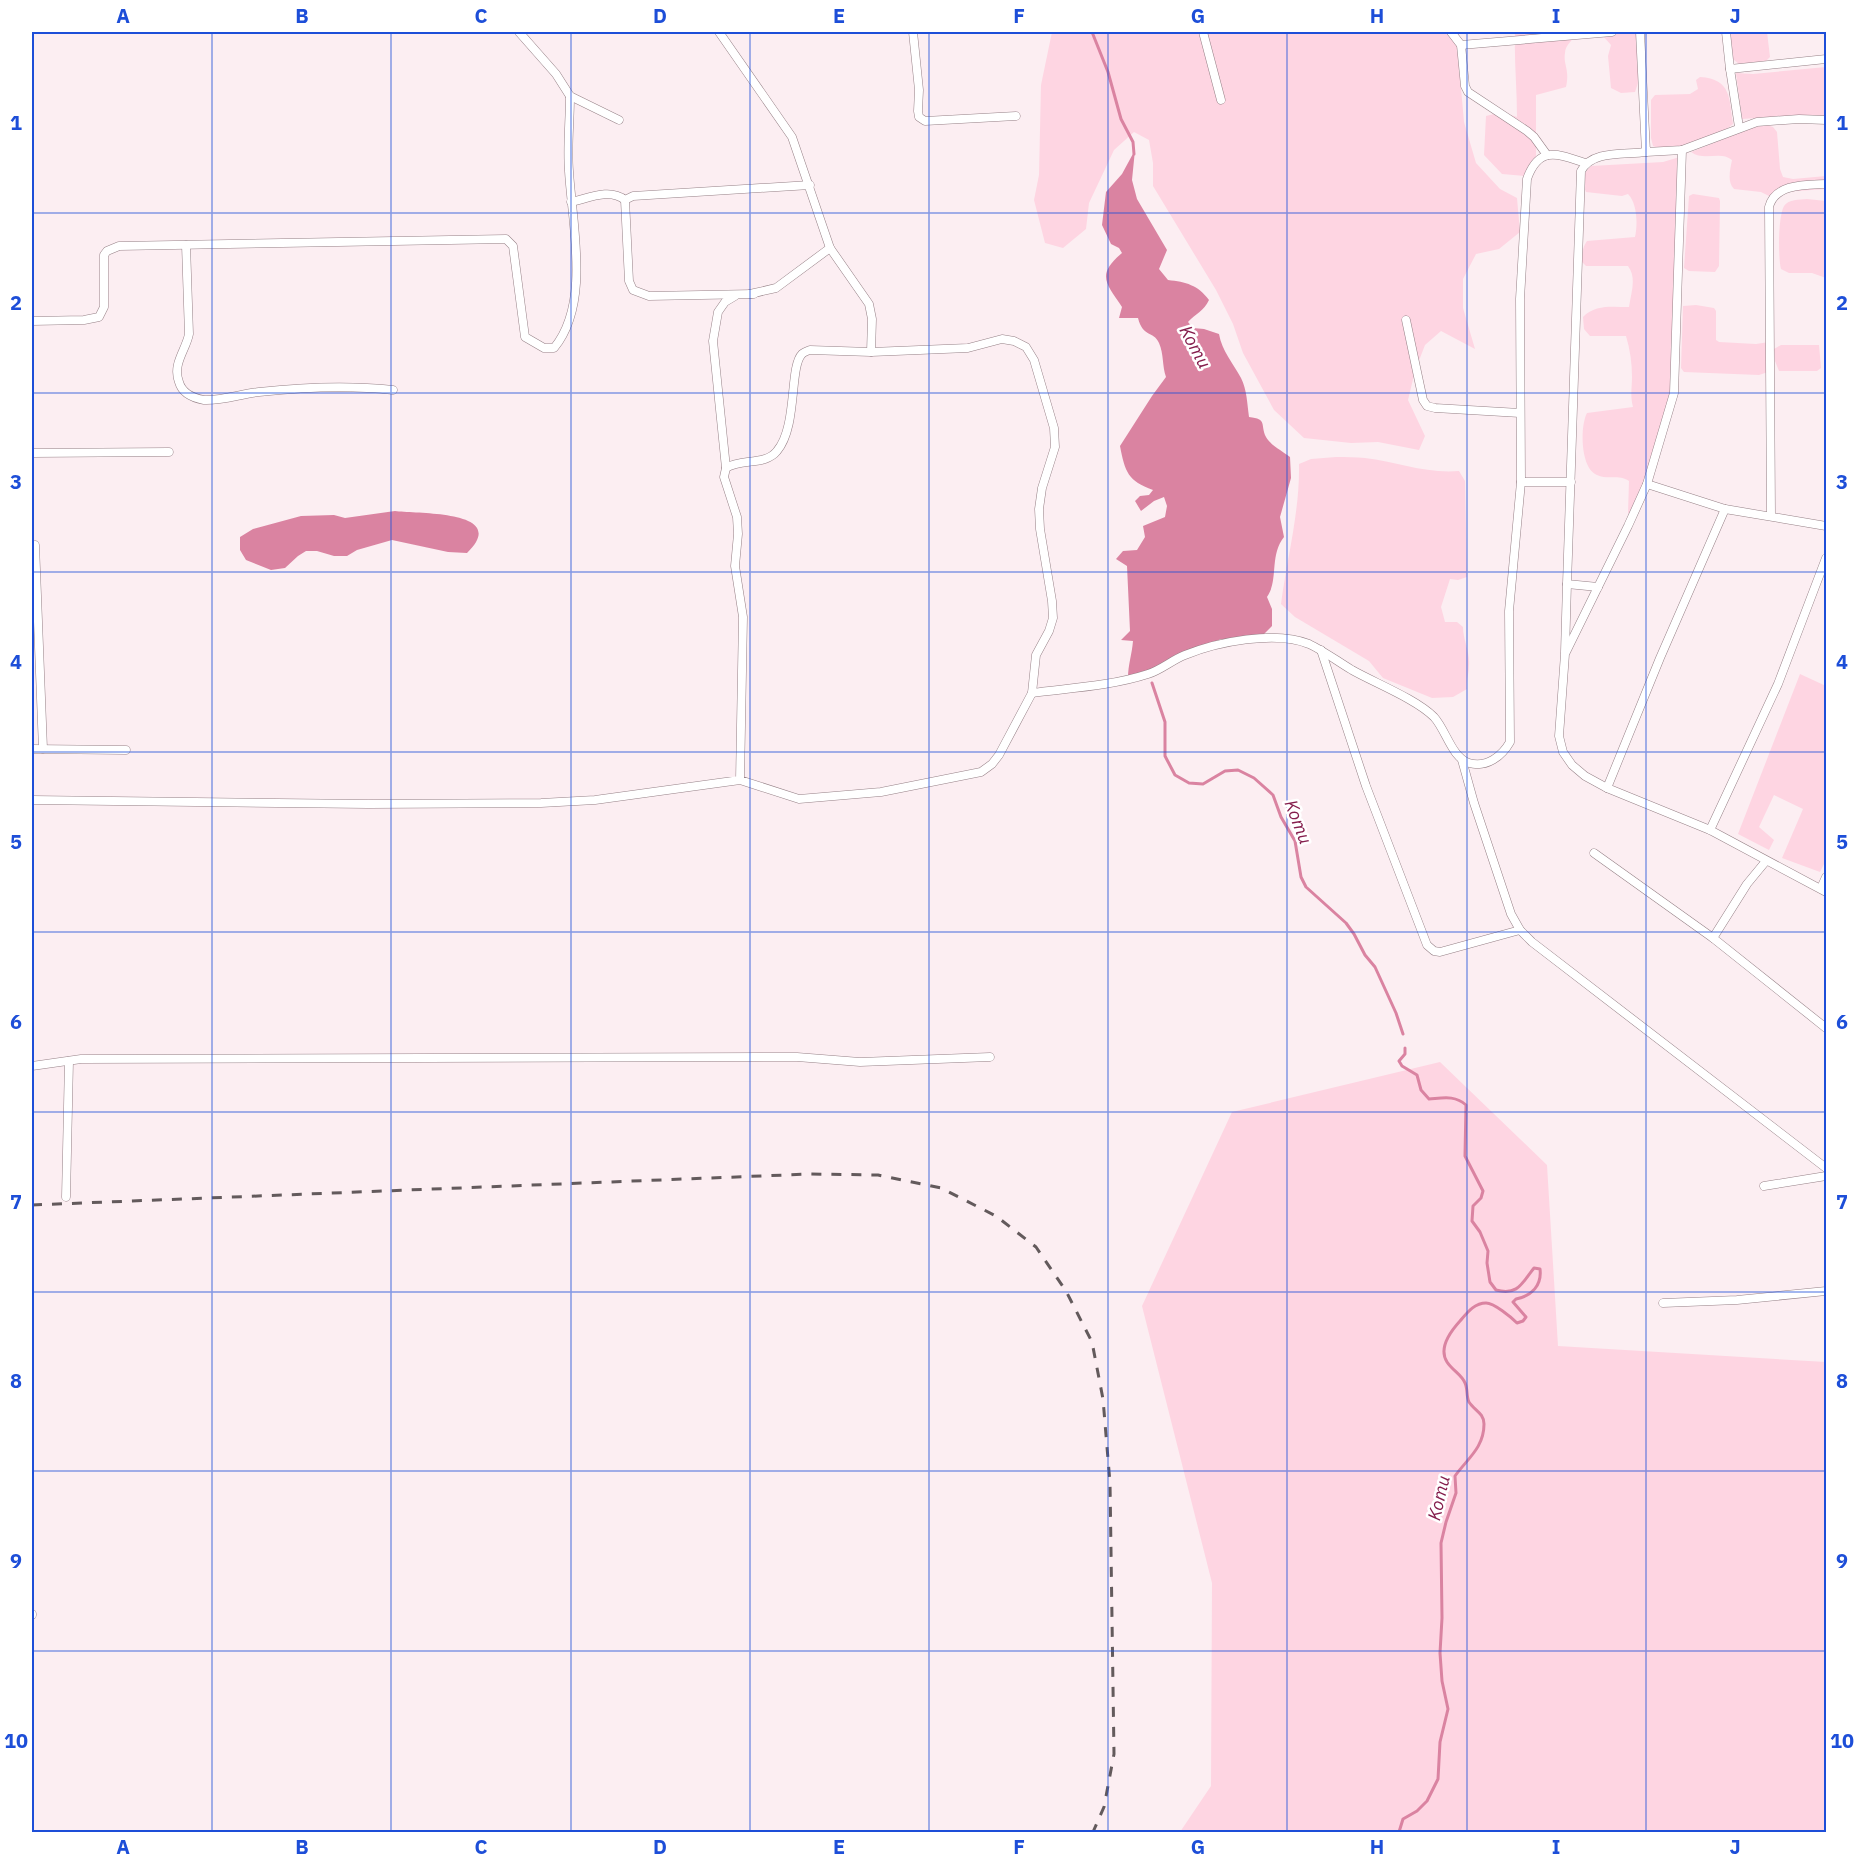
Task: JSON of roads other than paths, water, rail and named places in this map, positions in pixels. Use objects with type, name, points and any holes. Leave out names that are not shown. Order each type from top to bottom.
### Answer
[{"type":"street","points":[[519,32],[556,74],[570,96],[619,120]]},
{"type":"street","points":[[719,32],[792,137],[830,248],[869,304],[872,319],[871,352]]},
{"type":"street","points":[[913,32],[919,90],[919,117],[925,121],[1016,116]]},
{"type":"street","points":[[1203,32],[1221,100]]},
{"type":"street","points":[[1451,32],[1461,45],[1465,86],[1468,92],[1527,131],[1547,155]]},
{"type":"street","points":[[1461,45],[1612,32]]},
{"type":"street","points":[[1640,32],[1646,152]]},
{"type":"street","points":[[1726,32],[1739,127]]},
{"type":"street","points":[[1730,69],[1827,59]]},
{"type":"street","points":[[32,321],[92,319],[99,316],[104,307],[103,259],[107,250],[119,246],[506,239],[513,246],[525,337],[544,348],[554,348],[562,338],[572,314],[577,268],[568,168],[570,96]]},
{"type":"street","points":[[1827,120],[1774,120],[1739,127],[1682,150],[1598,156],[1585,164],[1581,171],[1565,654],[1559,736],[1563,752],[1572,765],[1585,776],[1607,788],[1710,830],[1824,890],[1827,877]]},
{"type":"street","points":[[1565,654],[1647,484],[1674,393],[1682,150]]},
{"type":"street","points":[[1462,760],[1472,764],[1484,764],[1505,752],[1510,742],[1509,611],[1521,482],[1520,299],[1527,179],[1537,160],[1547,155],[1558,154],[1585,164]]},
{"type":"street","points":[[1771,516],[1769,207],[1771,200],[1784,190],[1805,185],[1827,184]]},
{"type":"street","points":[[625,200],[633,196],[810,185]]},
{"type":"street","points":[[571,202],[609,194],[625,200]]},
{"type":"street","points":[[625,200],[628,281],[633,290],[649,296],[754,294]]},
{"type":"street","points":[[186,245],[189,334],[187,344],[178,360],[177,374],[179,384],[190,397],[206,400],[257,393],[355,386],[393,390]]},
{"type":"street","points":[[740,780],[743,617],[735,566],[737,517],[723,477],[726,468],[713,341],[714,325],[718,312],[725,302],[733,297],[776,288],[830,248]]},
{"type":"street","points":[[1406,320],[1423,400],[1427,406],[1520,414]]},
{"type":"street","points":[[32,800],[541,804],[595,800],[740,780],[799,799],[881,792],[981,772],[992,764],[999,756],[1032,693],[1036,655],[1053,618],[1039,509],[1042,488],[1055,447],[1054,428],[1034,360],[1026,347],[1014,341],[1002,339],[968,348],[871,352],[810,350],[802,354],[798,364],[786,437],[776,453],[766,459],[733,463],[726,468]]},
{"type":"street","points":[[32,453],[170,452]]},
{"type":"street","points":[[1521,482],[1571,482]]},
{"type":"street","points":[[1647,484],[1725,509],[1827,526]]},
{"type":"street","points":[[1607,788],[1660,658],[1725,509]]},
{"type":"street","points":[[35,545],[43,749]]},
{"type":"street","points":[[1710,830],[1778,684],[1827,558]]},
{"type":"street","points":[[1567,584],[1598,587]]},
{"type":"street","points":[[1032,693],[1119,681],[1150,673],[1184,656],[1219,644],[1270,638],[1292,639],[1321,650],[1350,669],[1405,698],[1434,717],[1462,760],[1511,914],[1520,930],[1532,942],[1827,1168]]},
{"type":"street","points":[[1321,650],[1366,786],[1427,945],[1434,951],[1440,952],[1520,930]]},
{"type":"street","points":[[32,749],[126,750]]},
{"type":"street","points":[[1594,853],[1713,938],[1827,1028]]},
{"type":"street","points":[[1713,938],[1747,885],[1766,861]]},
{"type":"street","points":[[32,1066],[81,1059],[797,1057],[860,1062],[990,1057]]},
{"type":"street","points":[[66,1197],[69,1060]]},
{"type":"street","points":[[1764,1186],[1827,1176]]},
{"type":"street","points":[[1663,1303],[1737,1300],[1827,1291]]},
{"type":"water","points":[[1135,150],[1132,180],[1137,199],[1167,250],[1159,269],[1168,280],[1191,285],[1209,300],[1202,310],[1188,322],[1193,328],[1219,334],[1225,351],[1243,383],[1249,417],[1259,419],[1268,440],[1290,457],[1291,478],[1280,517],[1284,537],[1279,544],[1273,583],[1267,597],[1272,609],[1272,626],[1263,635],[1221,639],[1175,655],[1164,667],[1128,678],[1133,641],[1121,640],[1130,631],[1127,566],[1116,559],[1123,551],[1137,550],[1145,537],[1143,526],[1165,517],[1167,506],[1164,497],[1141,511],[1135,501],[1140,496],[1149,495],[1153,490],[1138,483],[1129,474],[1120,446],[1166,377],[1162,351],[1157,339],[1143,329],[1138,318],[1119,318],[1122,307],[1106,279],[1109,267],[1122,253],[1119,248],[1111,244],[1102,225],[1106,192],[1122,174]]},
{"type":"water","points":[[395,511],[456,517],[470,522],[478,529],[477,539],[467,553],[448,552],[392,540],[357,550],[347,556],[306,551],[285,568],[271,570],[246,560],[240,550],[240,537],[253,529],[301,516],[334,515],[345,518]]},
{"type":"waterway","name":"Komu","points":[[1092,32],[1108,72],[1121,119],[1133,142],[1134,154]]},
{"type":"waterway","name":"Komu","points":[[1152,683],[1165,722],[1165,756],[1175,775],[1189,783],[1203,784],[1225,771],[1238,770],[1254,778],[1273,795],[1281,817],[1295,841],[1301,877],[1306,887],[1346,923],[1354,934],[1365,955],[1375,967],[1403,1034]]},
{"type":"waterway","name":"Komu","points":[[1399,1832],[1403,1819],[1417,1811],[1427,1801],[1438,1779],[1440,1742],[1448,1709],[1442,1681],[1440,1653],[1441,1543],[1456,1493],[1455,1476],[1478,1447],[1484,1424],[1481,1414],[1469,1402],[1464,1380],[1447,1362],[1444,1351],[1446,1340],[1465,1315],[1482,1303],[1493,1305],[1517,1323],[1523,1321],[1526,1317],[1513,1302],[1535,1289],[1540,1275],[1540,1269],[1534,1268],[1519,1287],[1510,1291],[1496,1290],[1490,1282],[1488,1251],[1480,1232],[1472,1221],[1473,1206],[1481,1198],[1483,1191],[1465,1156],[1466,1105],[1453,1098],[1429,1099],[1421,1090],[1417,1075],[1402,1066],[1399,1061],[1405,1054],[1405,1048]]},
{"type":"railway","points":[[32,1205],[810,1174],[878,1175],[941,1188],[996,1216],[1036,1247],[1066,1291],[1092,1342],[1103,1399],[1110,1483],[1114,1754],[1104,1807],[1093,1832]]}]
